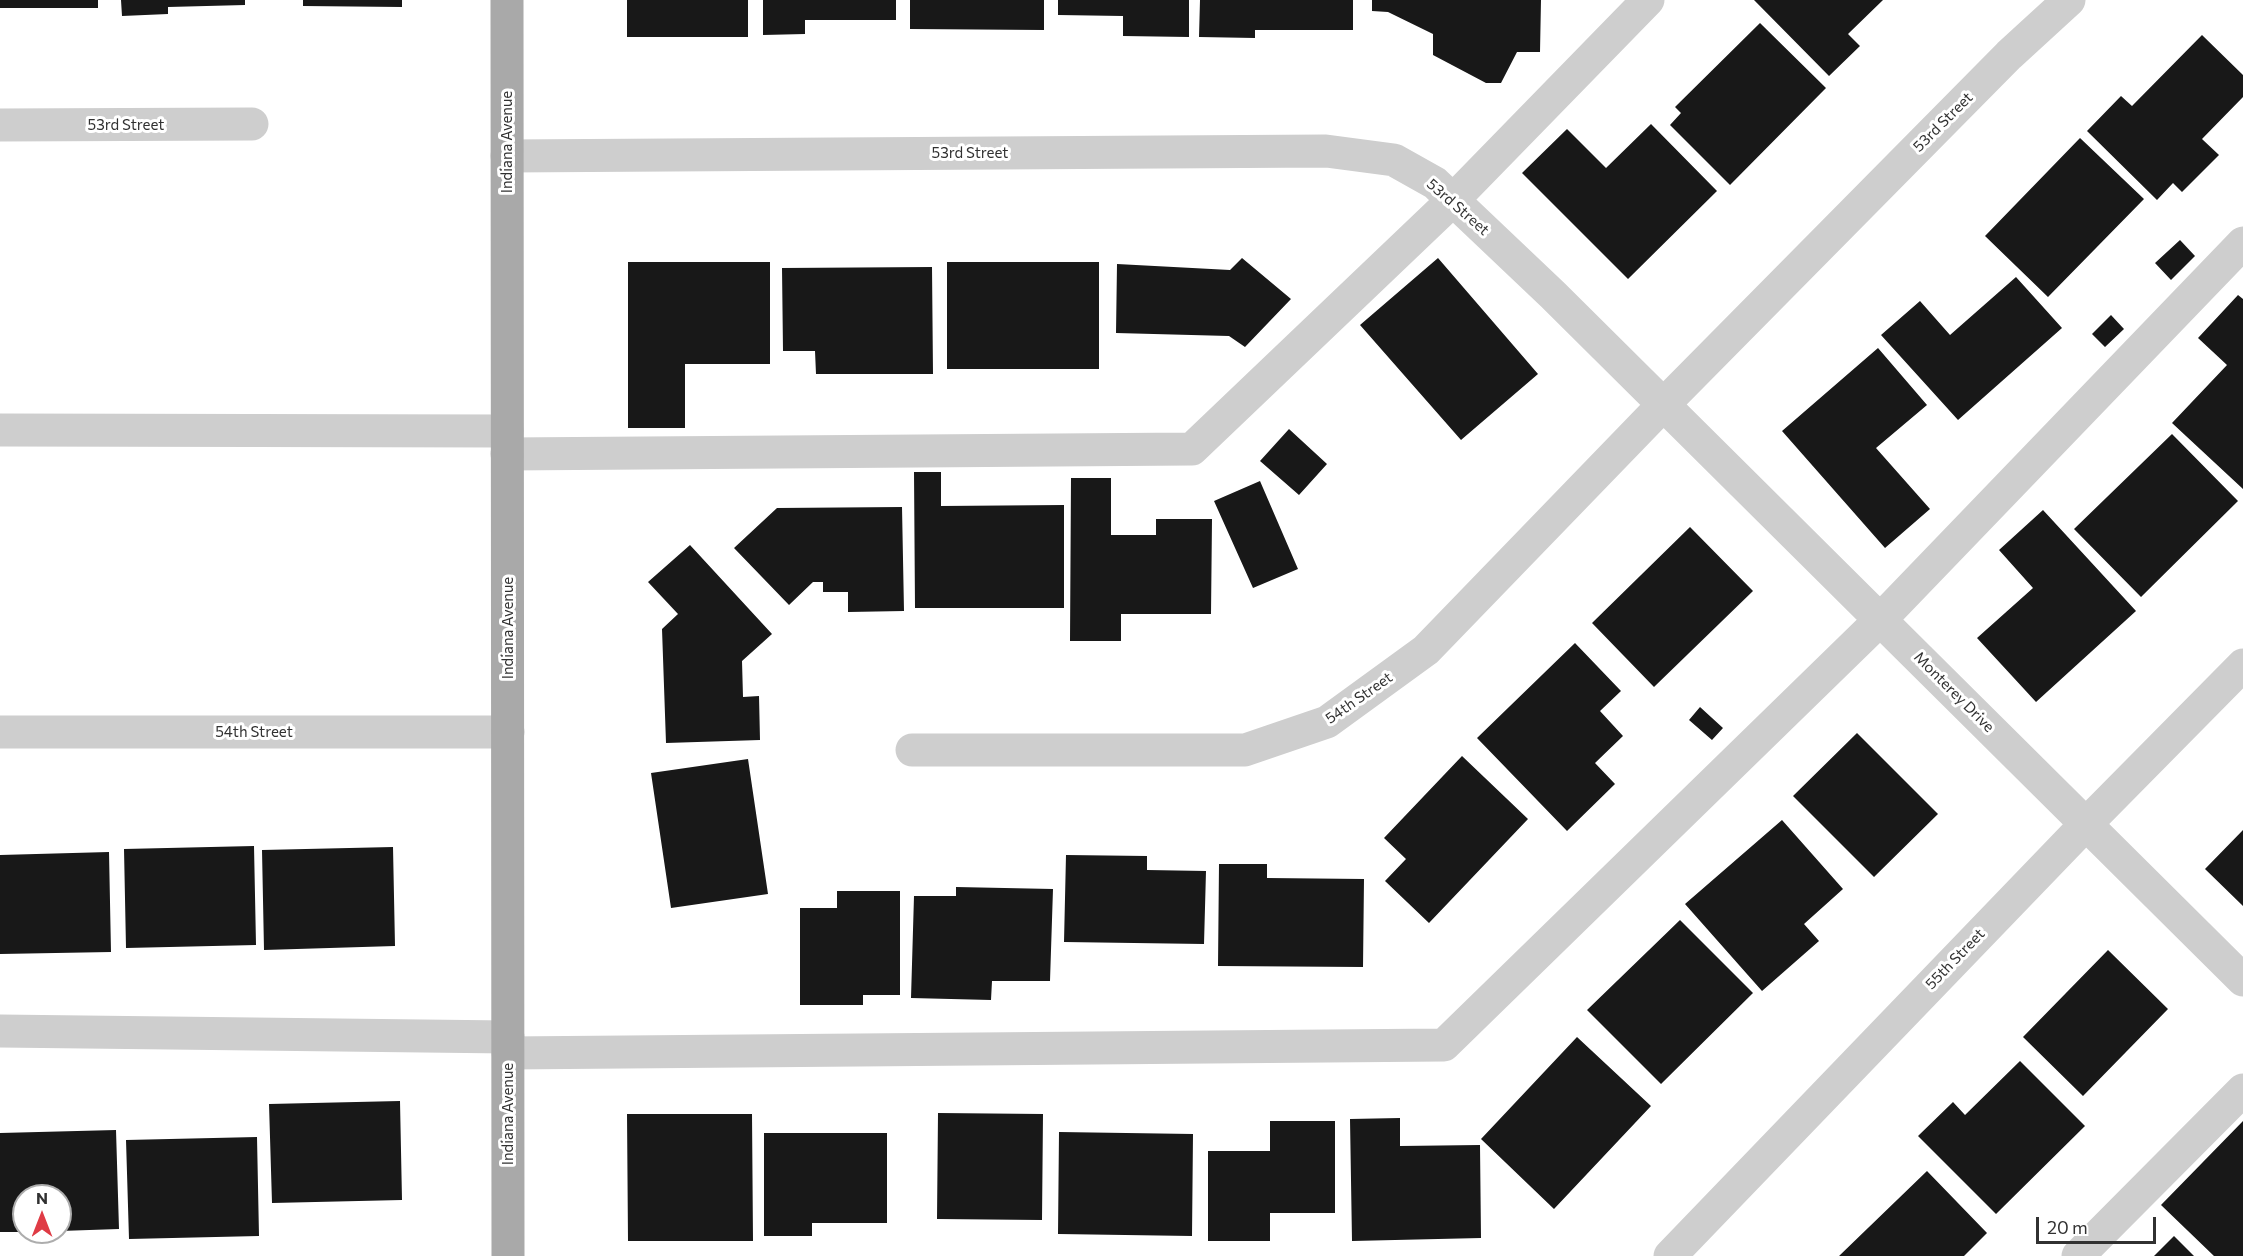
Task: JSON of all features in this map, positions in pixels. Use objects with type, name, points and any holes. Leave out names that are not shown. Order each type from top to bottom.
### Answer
[{"type":"main road","name":"Indiana Avenue","points":[[507,0],[508,1256]]},
{"type":"street","points":[[0,430],[507,442],[1192,449],[1453,200],[1648,0]]},
{"type":"street","name":"53rd Street","points":[[507,156],[1326,151],[1394,160],[1435,183],[1664,405],[2009,55],[2069,0]]},
{"type":"street","name":"53rd Street","points":[[0,125],[252,124]]},
{"type":"street","points":[[0,1031],[508,1045],[1444,1045],[1880,620],[2243,243]]},
{"type":"street","name":"Monterey Drive","points":[[1664,405],[2243,980]]},
{"type":"street","name":"54th Street","points":[[912,750],[1245,750],[1327,722],[1426,650],[1664,405]]},
{"type":"street","name":"55th Street","points":[[1670,1256],[2086,823],[2243,665]]},
{"type":"street","name":"54th Street","points":[[0,732],[508,732]]},
{"type":"street","points":[[2078,1256],[2243,1090]]},
{"type":"building","points":[[0,0],[98,0],[98,8],[0,8]]},
{"type":"building","points":[[121,0],[245,0],[245,5],[168,7],[168,14],[122,16]]},
{"type":"building","points":[[303,0],[402,0],[402,7],[303,6]]},
{"type":"building","points":[[627,0],[748,0],[748,37],[627,37]]},
{"type":"building","points":[[763,0],[896,0],[896,20],[805,20],[805,34],[763,35]]},
{"type":"building","points":[[910,0],[1044,0],[1044,30],[910,29]]},
{"type":"building","points":[[1058,0],[1189,0],[1189,37],[1123,36],[1123,16],[1058,15]]},
{"type":"building","points":[[1200,0],[1353,0],[1353,30],[1255,30],[1255,38],[1199,37]]},
{"type":"building","points":[[1372,0],[1541,0],[1540,52],[1517,52],[1501,83],[1486,83],[1433,55],[1433,34],[1388,12],[1372,11]]},
{"type":"building","points":[[1754,0],[1883,0],[1848,34],[1860,46],[1829,76]]},
{"type":"building","points":[[1760,23],[1826,88],[1730,185],[1670,125],[1681,113],[1675,107]]},
{"type":"building","points":[[2202,35],[2243,75],[2243,97],[2202,139],[2219,155],[2182,192],[2173,183],[2157,200],[2087,131],[2121,96],[2132,106]]},
{"type":"building","points":[[1651,124],[1717,191],[1628,279],[1522,173],[1567,129],[1606,168]]},
{"type":"building","points":[[2080,138],[2144,199],[2048,297],[1985,236]]},
{"type":"building","points":[[2180,240],[2195,256],[2171,280],[2155,263]]},
{"type":"building","points":[[1242,258],[1291,299],[1245,347],[1229,336],[1116,333],[1117,264],[1230,270]]},
{"type":"building","points":[[1438,258],[1538,374],[1461,440],[1360,325]]},
{"type":"building","points":[[628,262],[770,262],[770,364],[685,364],[685,428],[628,428]]},
{"type":"building","points":[[947,262],[1099,262],[1099,369],[947,369]]},
{"type":"building","points":[[932,267],[933,374],[816,374],[815,351],[783,351],[782,268]]},
{"type":"building","points":[[2016,277],[2062,328],[1958,420],[1881,335],[1920,301],[1950,335]]},
{"type":"building","points":[[2238,295],[2243,299],[2243,489],[2172,423],[2227,365],[2198,338]]},
{"type":"building","points":[[2111,315],[2124,329],[2105,347],[2092,334]]},
{"type":"building","points":[[1878,348],[1927,405],[1876,448],[1930,509],[1885,548],[1782,431]]},
{"type":"building","points":[[1289,429],[1327,464],[1299,495],[1260,461]]},
{"type":"building","points":[[2172,434],[2238,501],[2141,597],[2074,529]]},
{"type":"building","points":[[914,472],[941,472],[941,506],[1064,505],[1064,608],[915,608]]},
{"type":"building","points":[[1071,478],[1111,478],[1111,535],[1156,535],[1156,519],[1212,519],[1211,614],[1121,614],[1121,641],[1070,641]]},
{"type":"building","points":[[1260,481],[1298,569],[1253,588],[1214,501]]},
{"type":"building","points":[[902,507],[904,611],[848,612],[848,592],[823,592],[823,582],[813,582],[789,605],[734,548],[777,508]]},
{"type":"building","points":[[2043,510],[2136,611],[2036,702],[1977,638],[2033,588],[1999,550]]},
{"type":"building","points":[[1690,527],[1753,591],[1654,687],[1592,623]]},
{"type":"building","points":[[690,545],[772,634],[742,661],[743,697],[759,696],[760,740],[666,743],[662,629],[678,614],[648,582]]},
{"type":"building","points":[[1575,643],[1621,691],[1600,711],[1623,736],[1595,763],[1615,784],[1567,831],[1477,738]]},
{"type":"building","points":[[1700,707],[1723,728],[1712,740],[1689,720]]},
{"type":"building","points":[[1857,733],[1938,814],[1874,877],[1793,796]]},
{"type":"building","points":[[1462,756],[1528,819],[1429,923],[1385,881],[1406,859],[1384,838]]},
{"type":"building","points":[[748,759],[768,894],[671,908],[651,773]]},
{"type":"building","points":[[1782,820],[1843,889],[1804,924],[1819,941],[1762,991],[1685,904]]},
{"type":"building","points":[[2243,830],[2243,906],[2205,869]]},
{"type":"building","points":[[254,846],[256,945],[126,948],[124,849]]},
{"type":"building","points":[[393,847],[395,946],[264,950],[262,850]]},
{"type":"building","points":[[109,852],[111,952],[0,954],[0,855]]},
{"type":"building","points":[[1066,855],[1147,856],[1147,870],[1206,871],[1204,944],[1064,942]]},
{"type":"building","points":[[1219,864],[1267,864],[1267,878],[1364,879],[1363,967],[1218,966]]},
{"type":"building","points":[[956,887],[1053,889],[1050,981],[992,981],[991,1000],[911,998],[914,896],[956,896]]},
{"type":"building","points":[[837,891],[900,891],[900,995],[863,995],[863,1005],[800,1005],[800,908],[837,908]]},
{"type":"building","points":[[1680,920],[1753,993],[1661,1084],[1587,1010]]},
{"type":"building","points":[[2108,950],[2168,1009],[2083,1096],[2023,1037]]},
{"type":"building","points":[[1577,1037],[1651,1106],[1554,1209],[1481,1139]]},
{"type":"building","points":[[2020,1061],[2085,1126],[1996,1214],[1918,1136],[1953,1102],[1965,1115]]},
{"type":"building","points":[[400,1101],[402,1200],[272,1203],[269,1104]]},
{"type":"building","points":[[938,1113],[1043,1114],[1042,1220],[937,1219]]},
{"type":"building","points":[[627,1114],[752,1114],[753,1241],[628,1241]]},
{"type":"building","points":[[1400,1118],[1400,1146],[1480,1145],[1481,1238],[1352,1241],[1350,1119]]},
{"type":"building","points":[[1270,1121],[1335,1121],[1335,1213],[1270,1213],[1270,1241],[1208,1241],[1208,1151],[1270,1151]]},
{"type":"building","points":[[2243,1121],[2243,1256],[2214,1256],[2161,1205]]},
{"type":"building","points":[[116,1130],[119,1229],[72,1231],[72,1184],[12,1184],[12,1232],[0,1232],[0,1133]]},
{"type":"building","points":[[1059,1132],[1193,1134],[1192,1236],[1058,1234]]},
{"type":"building","points":[[764,1133],[887,1133],[887,1223],[812,1223],[812,1236],[764,1236]]},
{"type":"building","points":[[257,1137],[259,1236],[129,1239],[126,1140]]},
{"type":"building","points":[[1927,1171],[1987,1233],[1964,1256],[1839,1256]]},
{"type":"building","points":[[2174,1236],[2194,1256],[2154,1256]]}]
